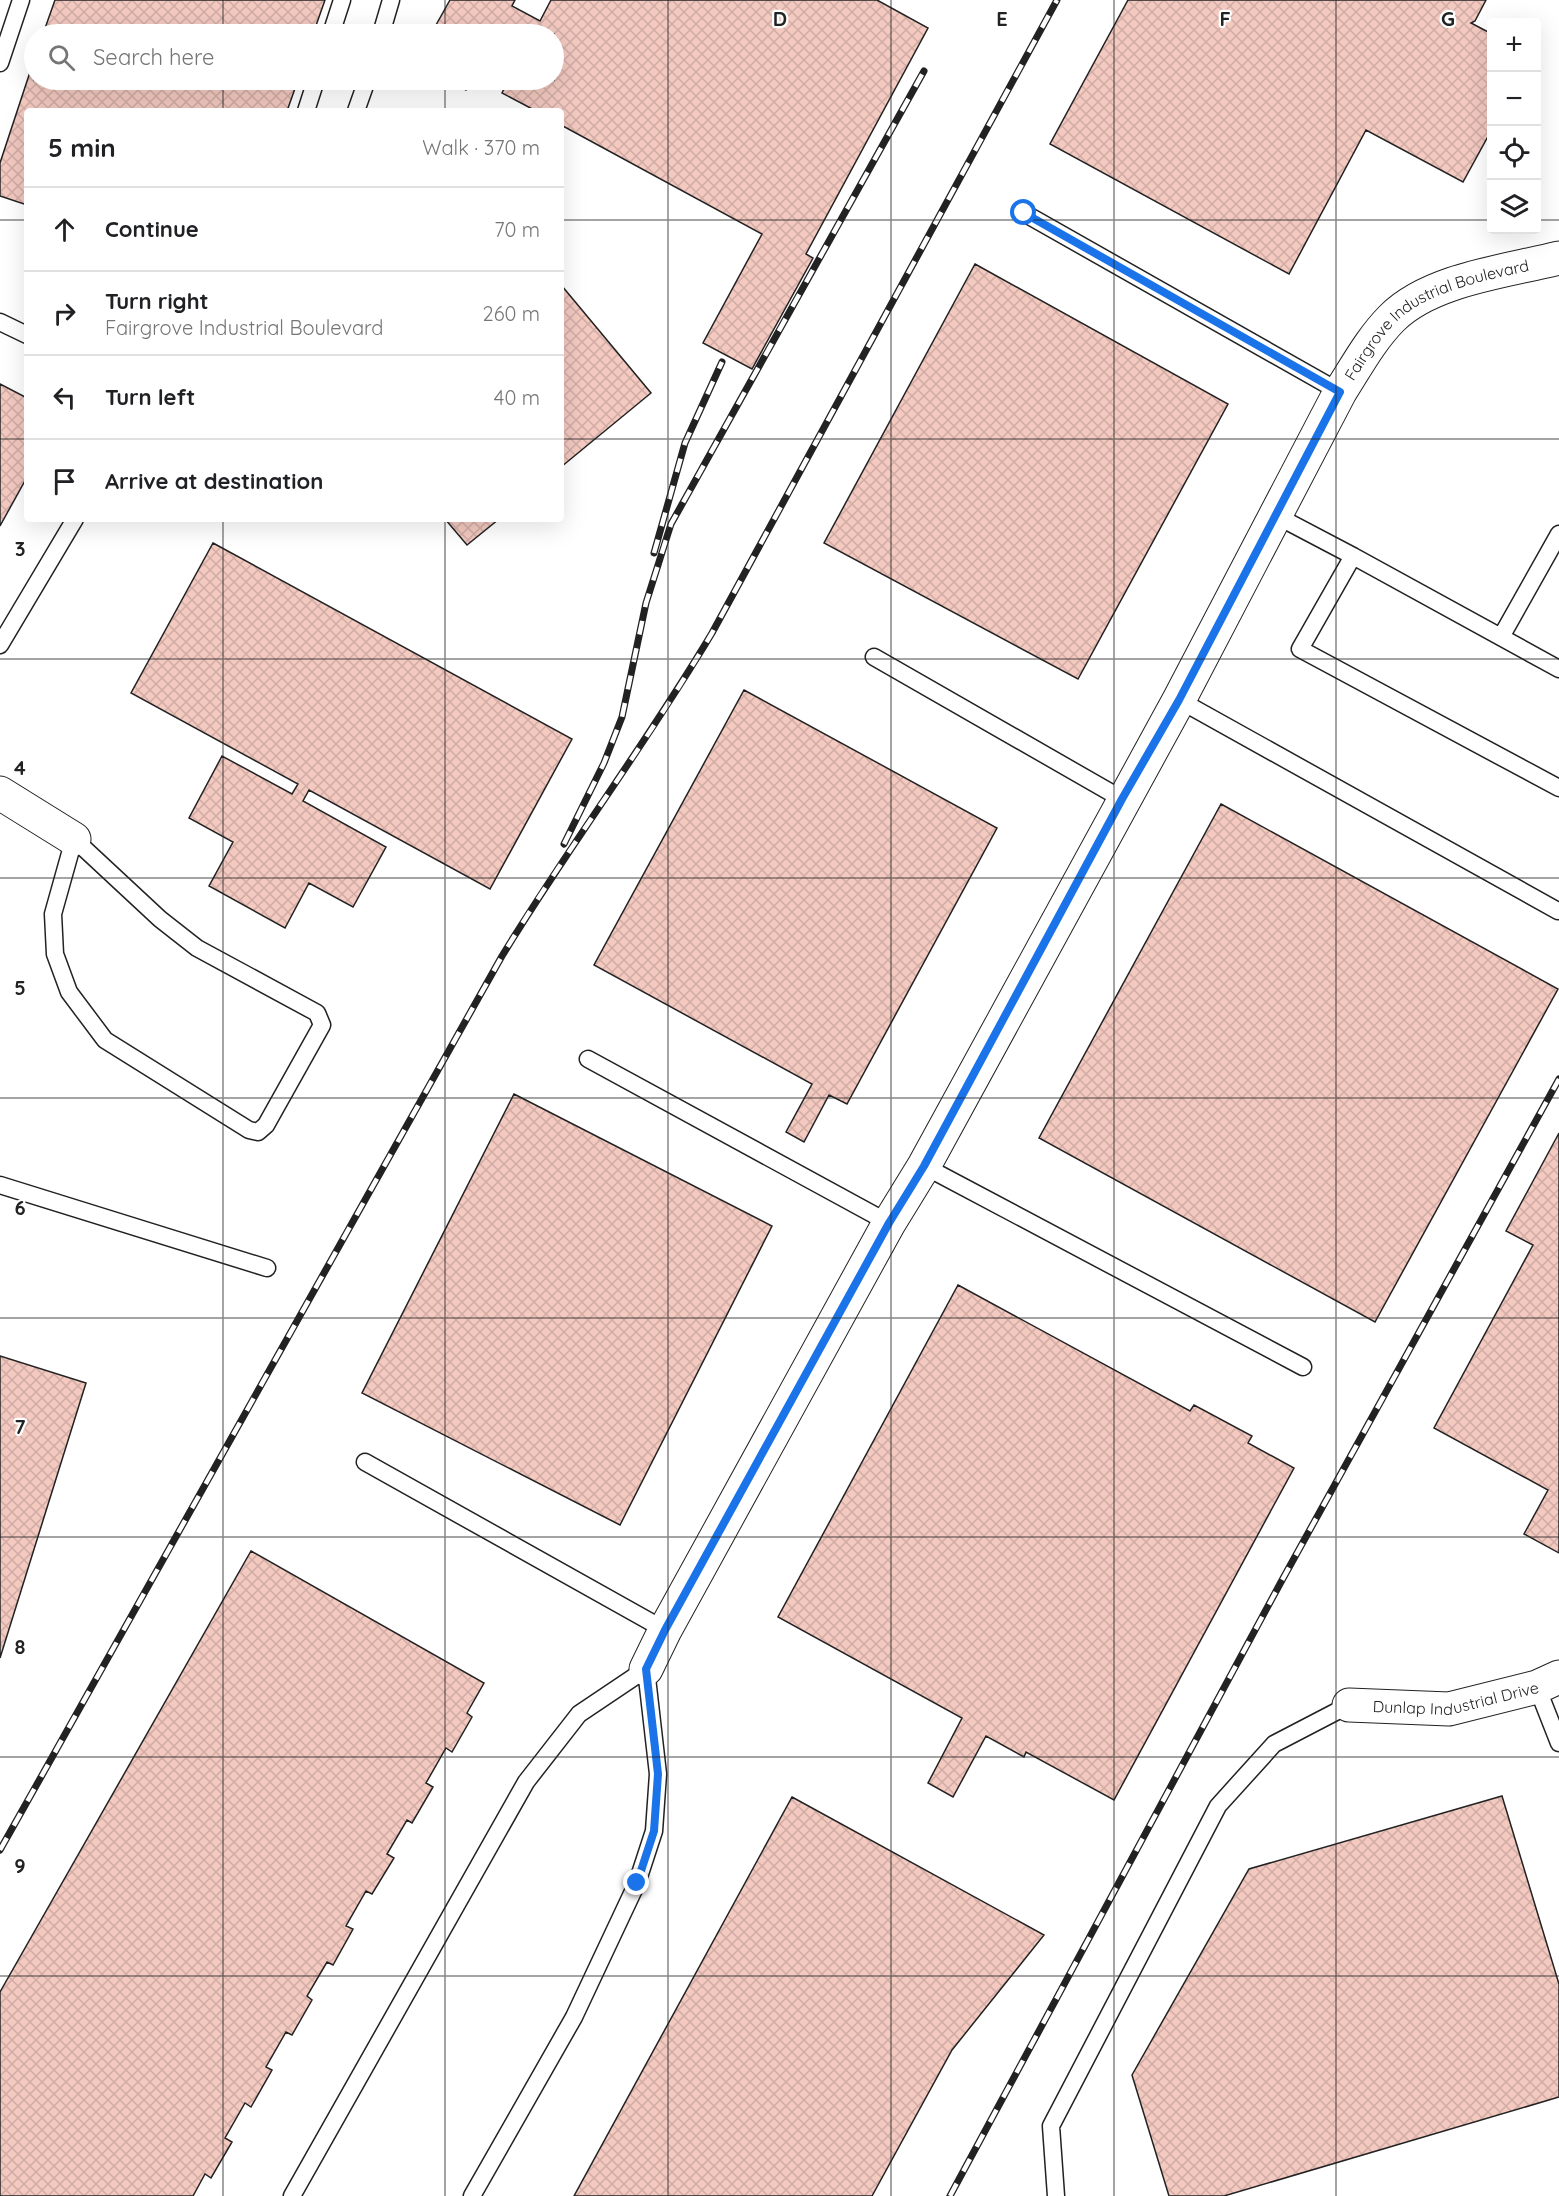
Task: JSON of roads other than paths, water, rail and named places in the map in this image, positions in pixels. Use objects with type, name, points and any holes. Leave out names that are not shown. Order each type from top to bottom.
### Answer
[{"type":"street","name":"Fairgrove Industrial Boulevard","points":[[646,1669],[665,1630],[889,1223],[924,1166],[1122,799],[1179,700],[1340,392],[1369,346],[1387,324],[1420,298],[1458,282],[1559,258]]},
{"type":"street","points":[[0,793],[74,839]]},
{"type":"street","name":"Dunlap Industrial Drive","points":[[1349,1705],[1449,1709],[1548,1682]]},
{"type":"lane","points":[[0,63],[21,0]]},
{"type":"lane","points":[[334,24],[342,0]]},
{"type":"lane","points":[[384,24],[391,0]]},
{"type":"lane","points":[[307,108],[313,90]]},
{"type":"lane","points":[[357,108],[363,90]]},
{"type":"lane","points":[[1024,213],[1340,392]]},
{"type":"lane","points":[[0,322],[24,334]]},
{"type":"lane","points":[[1275,515],[1559,669]]},
{"type":"lane","points":[[0,645],[73,522]]},
{"type":"lane","points":[[1501,637],[1559,534]]},
{"type":"lane","points":[[1353,556],[1300,650],[1559,788]]},
{"type":"lane","points":[[874,657],[1122,799]]},
{"type":"lane","points":[[1179,700],[1558,911]]},
{"type":"lane","points":[[74,839],[160,919],[196,948],[316,1013],[321,1019],[322,1025],[266,1125],[258,1132],[249,1130],[105,1041],[69,992],[55,954],[53,914],[74,839]]},
{"type":"lane","points":[[588,1059],[889,1223]]},
{"type":"lane","points":[[924,1166],[1303,1367]]},
{"type":"lane","points":[[0,1185],[267,1268]]},
{"type":"lane","points":[[365,1462],[665,1630]]},
{"type":"lane","points":[[292,2196],[526,1782],[579,1714],[646,1669],[658,1774],[654,1831],[637,1883],[574,2017],[472,2196]]},
{"type":"lane","points":[[1548,1682],[1559,1743]]},
{"type":"lane","points":[[1056,2196],[1051,2126],[1218,1806],[1274,1744],[1349,1705]]},
{"type":"railway","points":[[0,1850],[502,956],[661,715],[712,633],[1057,0]]},
{"type":"railway","points":[[564,844],[604,763],[622,717],[646,603],[671,524],[924,71]]},
{"type":"railway","points":[[654,553],[685,443],[722,362]]},
{"type":"railway","points":[[950,2196],[1281,1582],[1559,1079]]}]
